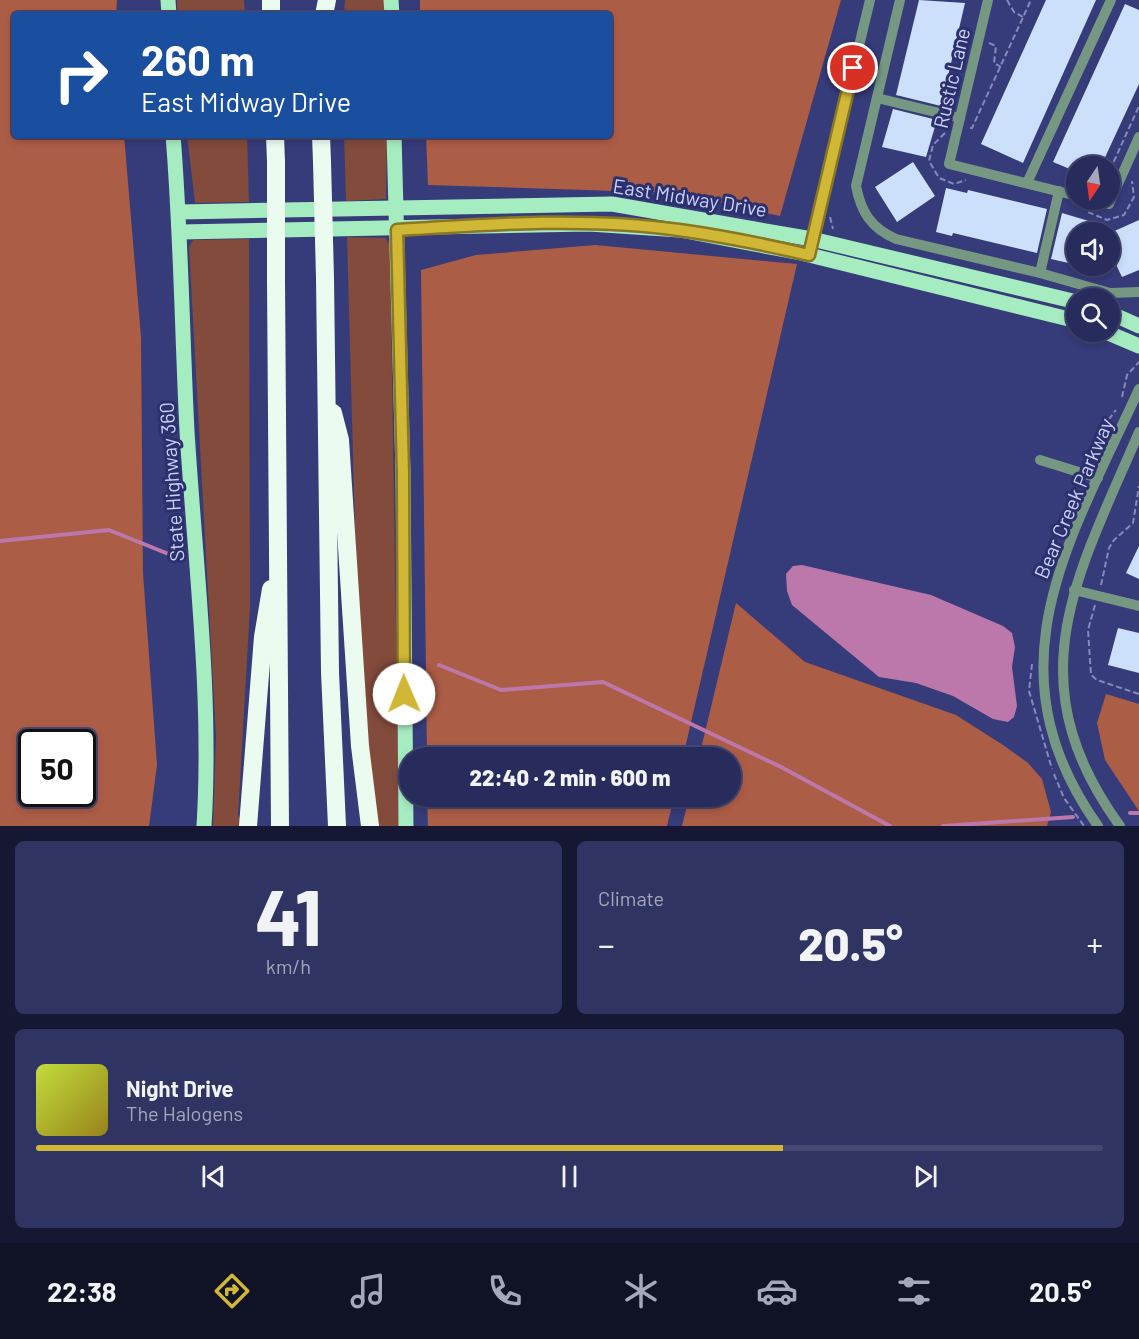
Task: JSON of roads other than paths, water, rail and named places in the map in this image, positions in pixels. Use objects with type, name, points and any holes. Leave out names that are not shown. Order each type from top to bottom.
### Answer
[{"type":"highway","points":[[275,138],[280,826]]},
{"type":"highway","points":[[321,138],[330,672],[337,826]]},
{"type":"highway","points":[[326,387],[340,440],[360,746],[370,826]]},
{"type":"highway","points":[[248,826],[263,638],[277,556]]},
{"type":"main road","name":"State Highway 360","points":[[173,138],[180,232],[187,430],[206,696],[208,764],[204,826]]},
{"type":"main road","points":[[394,138],[406,826]]},
{"type":"main road","name":"East Midway Drive","points":[[179,212],[612,204],[812,239],[1066,299]]},
{"type":"main road","name":"East Midway Drive","points":[[180,232],[397,230],[588,224],[680,230],[809,255],[1066,318]]},
{"type":"main road","points":[[1120,318],[1139,326]]},
{"type":"main road","points":[[1120,338],[1139,346]]},
{"type":"street","points":[[809,255],[870,0]]},
{"type":"street","points":[[900,0],[856,186],[859,203],[868,220],[881,232],[896,239],[1040,273],[1110,293],[1139,292]]},
{"type":"street","name":"Rustic Lane","points":[[988,0],[949,164],[1027,183]]},
{"type":"street","points":[[1066,194],[1027,183],[1111,0]]},
{"type":"street","points":[[877,98],[960,117]]},
{"type":"street","points":[[1120,179],[1139,137]]},
{"type":"street","points":[[1040,273],[1059,191]]},
{"type":"street","name":"Bear Creek Parkway","points":[[1098,826],[1083,805],[1058,752],[1044,696],[1043,663],[1050,597],[1069,544],[1139,389]]},
{"type":"street","name":"Bear Creek Parkway","points":[[1120,826],[1081,761],[1065,706],[1064,641],[1078,573],[1139,432]]},
{"type":"street","points":[[1040,460],[1098,478]]},
{"type":"street","points":[[1074,590],[1139,606]]},
{"type":"waterway","points":[[0,541],[109,530],[171,555]]},
{"type":"waterway","points":[[439,665],[501,690],[603,682],[781,767],[890,826]]},
{"type":"waterway","points":[[1130,813],[1139,813]]},
{"type":"waterway","points":[[943,826],[1073,817]]}]
